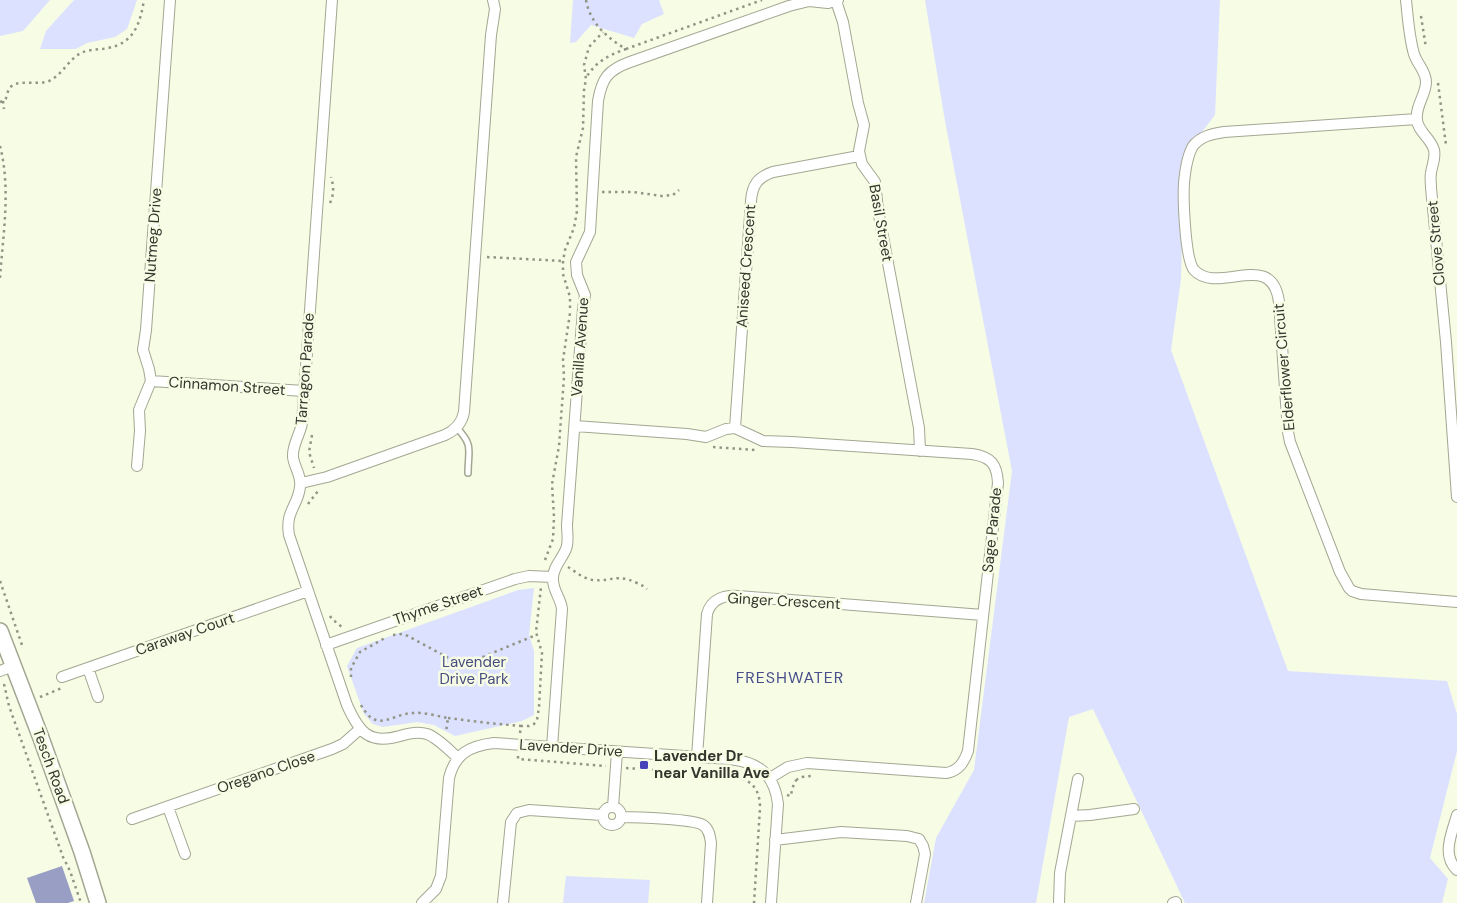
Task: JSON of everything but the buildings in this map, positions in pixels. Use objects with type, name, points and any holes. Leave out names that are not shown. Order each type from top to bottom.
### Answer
[{"type":"street","name":"Nutmeg Drive","points":[[151,381],[143,350],[170,0]]},
{"type":"street","name":"Tarragon Parade","points":[[300,483],[293,456],[301,430],[332,0]]},
{"type":"street","points":[[425,902],[436,889],[442,876],[449,778],[458,758],[437,740],[426,734],[412,733],[378,739],[371,738],[360,729],[347,705],[290,542],[288,529],[289,516],[299,492],[300,483],[327,477],[445,435],[457,428],[462,420],[490,44],[495,9],[492,0]]},
{"type":"street","points":[[837,0],[864,125],[859,146],[860,156]]},
{"type":"street","name":"Vanilla Avenue","points":[[552,577],[568,544],[567,525],[583,310],[586,298],[577,275],[576,262],[590,232],[598,101],[604,80],[615,68],[630,62],[789,6],[808,1],[828,3],[837,0]]},
{"type":"street","points":[[1406,0],[1414,53],[1426,76],[1424,93],[1418,106],[1417,119]]},
{"type":"street","name":"Clove Street","points":[[1417,119],[1420,128],[1434,151],[1431,188],[1446,342],[1457,497]]},
{"type":"street","name":"Elderflower Circuit","points":[[1417,119],[1224,132],[1202,138],[1192,148],[1185,172],[1184,196],[1187,245],[1189,262],[1200,275],[1212,278],[1260,276],[1269,280],[1276,288],[1279,302],[1290,442],[1346,584],[1352,590],[1368,595],[1457,602]]},
{"type":"street","name":"Aniseed Crescent","points":[[735,428],[751,194],[755,184],[764,176],[773,172],[860,156]]},
{"type":"street","name":"Basil Street","points":[[860,156],[862,164],[876,186],[878,210],[919,428],[920,451]]},
{"type":"street","name":"Cinnamon Street","points":[[151,381],[304,391]]},
{"type":"street","points":[[137,466],[140,431],[139,410],[151,381]]},
{"type":"street","points":[[575,426],[687,434],[702,437],[735,428]]},
{"type":"street","name":"Sage Parade","points":[[735,428],[763,441],[979,455],[989,460],[996,471],[998,483],[968,751],[964,761],[958,768],[950,772],[941,773],[801,764],[788,767],[770,778]]},
{"type":"street","name":"Thyme Street","points":[[326,645],[515,579],[529,576],[552,577]]},
{"type":"street","points":[[552,577],[562,609],[552,747]]},
{"type":"street","name":"Caraway Court","points":[[62,677],[308,591]]},
{"type":"street","name":"Ginger Crescent","points":[[697,757],[707,614],[713,603],[722,596],[983,615]]},
{"type":"street","name":"Tesch Road","points":[[0,630],[7,668],[41,738],[82,852],[98,903]]},
{"type":"street","points":[[88,668],[98,697]]},
{"type":"street","name":"Oregano Close","points":[[132,819],[332,749],[343,744],[360,729]]},
{"type":"street","name":"Lavender Drive","points":[[458,758],[469,749],[494,742],[741,760],[761,769],[770,778]]},
{"type":"street","points":[[613,807],[617,752]]},
{"type":"street","points":[[770,778],[776,791],[778,804],[771,903]]},
{"type":"street","points":[[1059,903],[1060,873],[1078,779]]},
{"type":"street","points":[[168,807],[185,854]]},
{"type":"street","points":[[602,815],[605,810],[613,807]]},
{"type":"street","points":[[602,815],[604,821],[611,826],[617,824],[621,817],[620,811],[613,807]]},
{"type":"street","points":[[1071,816],[1134,809]]},
{"type":"street","points":[[503,903],[509,828],[514,815],[521,811],[529,810],[602,815]]},
{"type":"street","points":[[1454,866],[1449,855],[1449,844],[1457,815]]},
{"type":"street","points":[[621,817],[694,822],[705,827],[710,834],[711,843],[707,903]]},
{"type":"street","points":[[775,840],[841,832],[907,836],[919,839],[925,854],[916,903]]},
{"type":"lane","points":[[457,428],[467,439],[469,446],[468,473]]},
{"type":"path","points":[[4,109],[1,102],[13,85],[18,83],[36,84],[48,82],[62,72],[73,58],[81,53],[115,46],[128,39],[139,24],[144,0]]},
{"type":"path","points":[[586,0],[590,14],[603,32],[613,42],[626,49]]},
{"type":"path","points":[[544,563],[553,539],[552,484],[559,446],[564,377],[563,355],[570,310],[570,297],[563,274],[563,261],[576,220],[576,158],[583,128],[584,90],[589,72],[611,54],[762,0]]},
{"type":"path","points":[[586,80],[584,70],[587,53],[593,42],[603,32]]},
{"type":"path","points":[[0,146],[6,182],[0,278]]},
{"type":"path","points":[[601,192],[633,192],[662,196],[673,195],[679,190]]},
{"type":"path","points":[[0,210],[5,210]]},
{"type":"path","points":[[486,261],[486,257],[563,261]]},
{"type":"path","points":[[710,447],[758,451]]},
{"type":"path","points":[[306,508],[318,491]]},
{"type":"path","points":[[567,567],[591,580],[617,577],[627,578],[647,589]]},
{"type":"path","points":[[356,704],[360,703],[366,714],[377,720],[388,721],[412,713],[488,723],[531,726],[537,718],[540,695],[542,653],[536,635],[541,586]]},
{"type":"path","points":[[327,610],[332,619],[345,630]]},
{"type":"path","points":[[354,684],[350,672],[360,652],[394,635],[403,634],[454,661],[468,663],[536,635]]},
{"type":"path","points":[[376,638],[385,638]]},
{"type":"path","points":[[4,684],[13,716],[81,903]]},
{"type":"path","points":[[40,697],[56,691]]},
{"type":"path","points":[[446,734],[448,718]]},
{"type":"path","points":[[520,734],[521,726]]},
{"type":"path","points":[[518,753],[518,759],[606,766]]},
{"type":"path","points":[[624,767],[736,776],[750,782],[754,786],[760,799],[754,903]]},
{"type":"path","points":[[787,795],[791,796],[796,780],[793,777]]},
{"type":"path","points":[[760,799],[765,798]]},
{"type":"green space","points":[[0,0],[50,0],[23,31],[0,36]]},
{"type":"green space","points":[[74,0],[137,0],[127,29],[115,37],[87,43],[76,49],[40,49],[46,31]]},
{"type":"green space","points":[[573,0],[659,0],[664,14],[642,24],[634,38],[591,25],[576,42],[570,43]]},
{"type":"green space","points":[[925,0],[1220,0],[1215,115],[1184,155],[1181,279],[1171,350],[1288,671],[1447,681],[1457,714],[1457,751],[1430,858],[1448,879],[1442,903],[1185,903],[1093,709],[1069,717],[1036,903],[924,903],[936,838],[974,770],[1012,471],[945,121]]},
{"type":"green space","name":"Lavender Drive Park","points":[[534,588],[529,635],[534,651],[534,715],[522,721],[455,736],[434,725],[417,722],[383,727],[373,724],[364,714],[347,666],[357,648],[518,590]]},
{"type":"green space","points":[[566,876],[650,880],[648,903],[563,903]]},
{"type":"shaded area","points":[[62,866],[74,901],[68,903],[36,903],[27,878]]},
{"type":"place","name":"Lavender Dr near Vanilla Ave","points":[[644,765]]},
{"type":"district","name":"FRESHWATER","points":[[790,677]]}]
